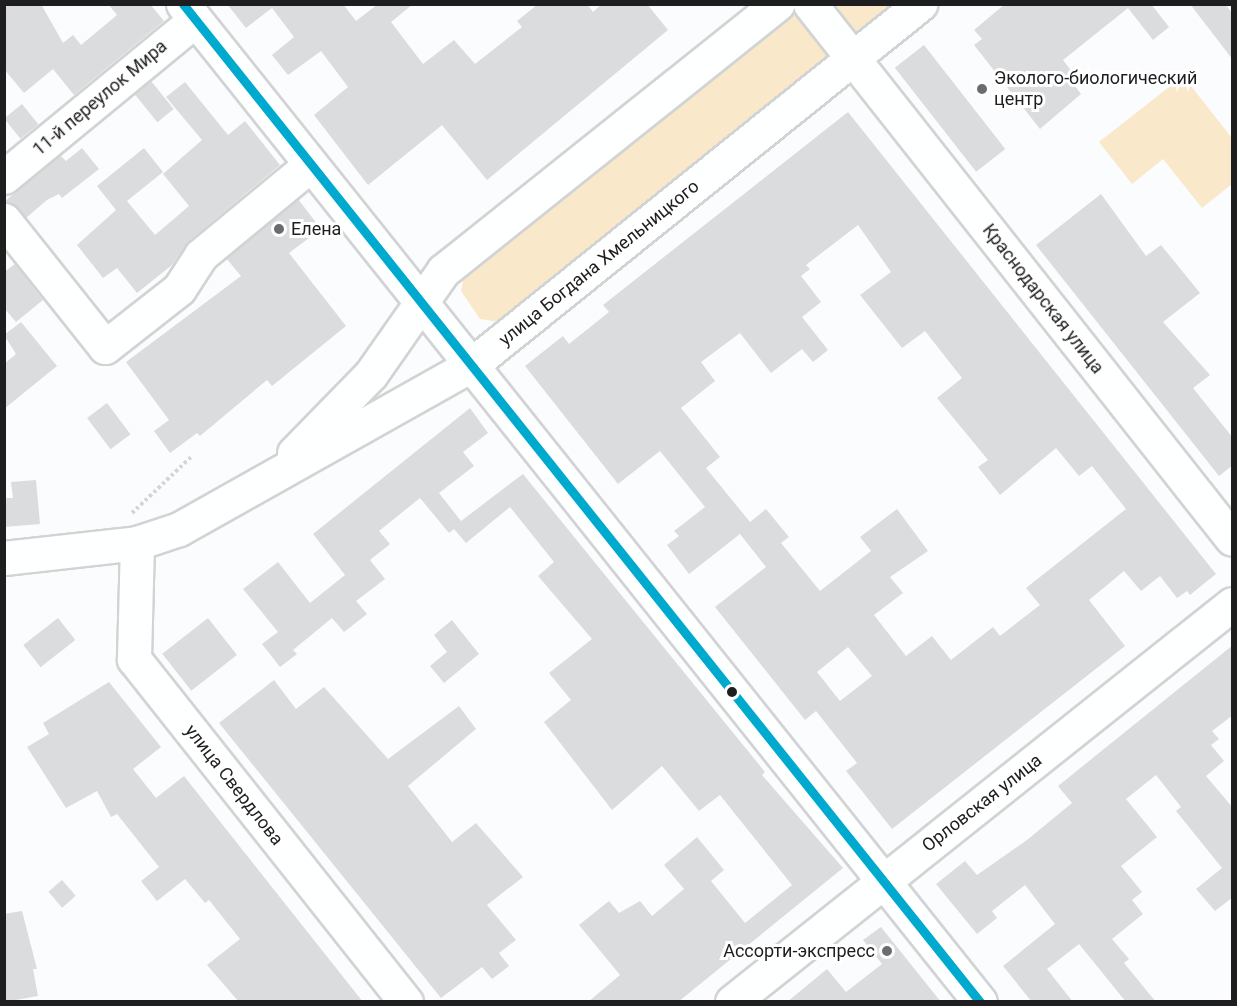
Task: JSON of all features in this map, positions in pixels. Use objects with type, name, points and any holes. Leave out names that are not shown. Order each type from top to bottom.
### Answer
[{"type":"street","name":"улица Богдана Хмельницкого","points":[[255,490],[342,407],[420,305],[443,271],[777,4]]},
{"type":"street","name":"Краснодарская улица","points":[[810,4],[1233,539]]},
{"type":"street","name":"улица Богдана Хмельницкого","points":[[4,558],[134,529],[179,529],[255,490],[470,366],[920,4]]},
{"type":"street","points":[[189,12],[420,305],[980,1002]]},
{"type":"street","name":"11-й переулок Мира","points":[[4,177],[189,12]]},
{"type":"street","points":[[4,220],[105,347],[179,288],[201,255],[310,165]]},
{"type":"street","name":"улица Свердлова","points":[[134,529],[134,659],[406,1002]]},
{"type":"street","name":"Орловская улица","points":[[732,1002],[1233,604]]},
{"type":"path","points":[[134,529],[192,456]]},
{"type":"shaded area","points":[[826,5],[899,5],[862,34],[848,32]]},
{"type":"shaded area","points":[[785,13],[796,16],[826,53],[827,64],[499,322],[480,319],[461,291],[465,272]]},
{"type":"shaded area","points":[[1183,76],[1232,138],[1232,184],[1202,208],[1163,159],[1132,184],[1099,142]]},
{"type":"building","points":[[4,4],[41,4],[63,43],[73,35],[81,45],[117,15],[108,4],[150,4],[164,21],[74,95],[53,69],[24,93],[4,69]]},
{"type":"building","points":[[227,4],[343,4],[356,21],[378,4],[413,4],[391,22],[423,64],[454,40],[475,64],[522,27],[517,21],[538,4],[587,4],[593,12],[602,4],[647,4],[668,30],[487,180],[442,125],[368,185],[314,115],[348,87],[321,51],[288,75],[272,55],[294,37],[272,8],[246,28]]},
{"type":"building","points":[[1005,4],[1151,4],[1169,27],[1153,40],[1128,8],[1063,60],[1080,82],[1075,86],[1081,94],[1040,129],[974,45],[982,39],[974,30]]},
{"type":"building","points":[[1190,4],[1225,4],[1233,14],[1233,60]]},
{"type":"building","points":[[924,45],[1005,149],[976,172],[895,68]]},
{"type":"building","points":[[151,81],[174,109],[157,122],[135,94]]},
{"type":"building","points":[[185,82],[228,135],[245,121],[280,165],[189,241],[172,265],[137,293],[117,268],[103,278],[77,245],[116,210],[97,186],[144,148],[163,172],[127,201],[155,235],[189,206],[163,174],[202,140],[166,97]]},
{"type":"building","points":[[22,104],[38,124],[20,139],[4,118]]},
{"type":"building","points":[[848,112],[1216,574],[1190,595],[1187,591],[1177,598],[1160,576],[1141,591],[1124,571],[1089,600],[1125,646],[892,829],[846,771],[857,763],[816,711],[805,720],[715,607],[766,567],[740,534],[689,574],[667,545],[679,536],[674,531],[705,507],[660,451],[618,484],[525,366],[563,336],[569,344],[609,312],[603,305]],"holes":[[[858,225],[891,272],[860,295],[902,348],[925,331],[962,378],[937,398],[988,460],[978,467],[1000,495],[1056,448],[1079,476],[1092,466],[1126,509],[1026,588],[1040,605],[1000,636],[993,627],[951,660],[932,636],[906,656],[874,615],[903,593],[890,577],[928,551],[897,509],[860,537],[871,551],[820,591],[781,543],[789,537],[766,509],[750,522],[706,468],[720,457],[681,408],[715,381],[701,362],[740,333],[771,373],[802,349],[813,362],[828,350],[802,317],[821,302],[801,276],[810,269],[806,265]],[[848,647],[872,676],[840,701],[817,672]]]},
{"type":"building","points":[[82,148],[99,169],[62,198],[59,194],[47,200],[26,218],[4,202],[60,155],[66,161]]},
{"type":"building","points":[[1101,194],[1146,256],[1161,245],[1200,293],[1163,322],[1210,375],[1193,388],[1233,438],[1233,465],[1219,476],[1036,245]]},
{"type":"building","points":[[298,199],[321,229],[289,253],[346,326],[272,386],[267,380],[200,436],[197,433],[170,453],[154,431],[169,420],[126,362],[241,276],[226,258]]},
{"type":"building","points":[[15,264],[43,300],[16,322],[4,308],[4,272]]},
{"type":"building","points":[[21,322],[57,366],[4,409],[4,364],[16,354],[4,335]]},
{"type":"building","points":[[107,403],[130,434],[111,449],[87,418]]},
{"type":"building","points":[[470,408],[488,433],[463,452],[474,466],[439,493],[461,521],[523,474],[765,772],[762,775],[843,868],[678,1002],[588,1002],[620,975],[579,925],[609,901],[619,913],[640,901],[652,916],[684,889],[664,865],[697,837],[724,870],[711,881],[745,923],[792,885],[720,795],[699,811],[662,766],[612,810],[544,722],[571,700],[549,673],[592,639],[538,576],[554,562],[510,507],[466,543],[454,529],[449,533],[420,498],[379,531],[390,544],[370,560],[385,579],[356,601],[367,614],[344,632],[332,618],[293,650],[297,654],[280,667],[262,644],[278,632],[243,589],[278,562],[310,603],[345,575],[313,534]]},
{"type":"building","points":[[36,480],[40,524],[4,527],[4,498],[13,498],[11,482]]},
{"type":"building","points":[[58,618],[75,640],[41,667],[23,645]]},
{"type":"building","points":[[208,618],[237,655],[191,691],[162,654]]},
{"type":"building","points":[[452,620],[479,654],[444,683],[430,666],[447,652],[434,635]]},
{"type":"building","points":[[1233,645],[1233,715],[1212,731],[1219,739],[1211,745],[1224,761],[1206,776],[1233,808],[1233,897],[1215,911],[1196,889],[1222,868],[1176,811],[1181,807],[1156,775],[1126,799],[1157,837],[1121,866],[1142,892],[1132,900],[1143,914],[1112,939],[1129,959],[1124,963],[1156,1002],[1126,1002],[1079,944],[1047,969],[1073,1002],[1032,1002],[1003,966],[1055,924],[1025,885],[992,911],[997,918],[977,934],[936,884],[965,861],[977,875],[1027,840],[1072,803],[1058,786]]},
{"type":"building","points":[[274,680],[296,709],[324,687],[388,759],[459,706],[476,729],[408,786],[452,842],[476,823],[523,877],[487,905],[516,940],[499,953],[509,966],[492,979],[482,967],[441,998],[219,723]]},
{"type":"building","points":[[109,682],[161,747],[133,769],[156,798],[184,776],[363,1002],[239,1002],[207,965],[240,939],[209,900],[205,903],[185,879],[157,901],[141,881],[159,867],[117,814],[111,817],[97,791],[66,808],[27,747],[49,734],[43,723]]},
{"type":"building","points":[[62,880],[76,896],[62,908],[48,892]]},
{"type":"building","points":[[22,911],[37,969],[33,969],[38,996],[4,1002],[4,914]]},
{"type":"building","points":[[881,927],[941,1002],[787,1002],[827,969],[846,992],[882,964],[863,940]]},
{"type":"transit line","points":[[183,4],[980,1002]]},
{"type":"place","name":"Эколого-биологический центр","points":[[982,89]]},
{"type":"place","name":"Елена","points":[[279,229]]},
{"type":"place","name":"Ассорти-экспресс","points":[[887,951]]}]
